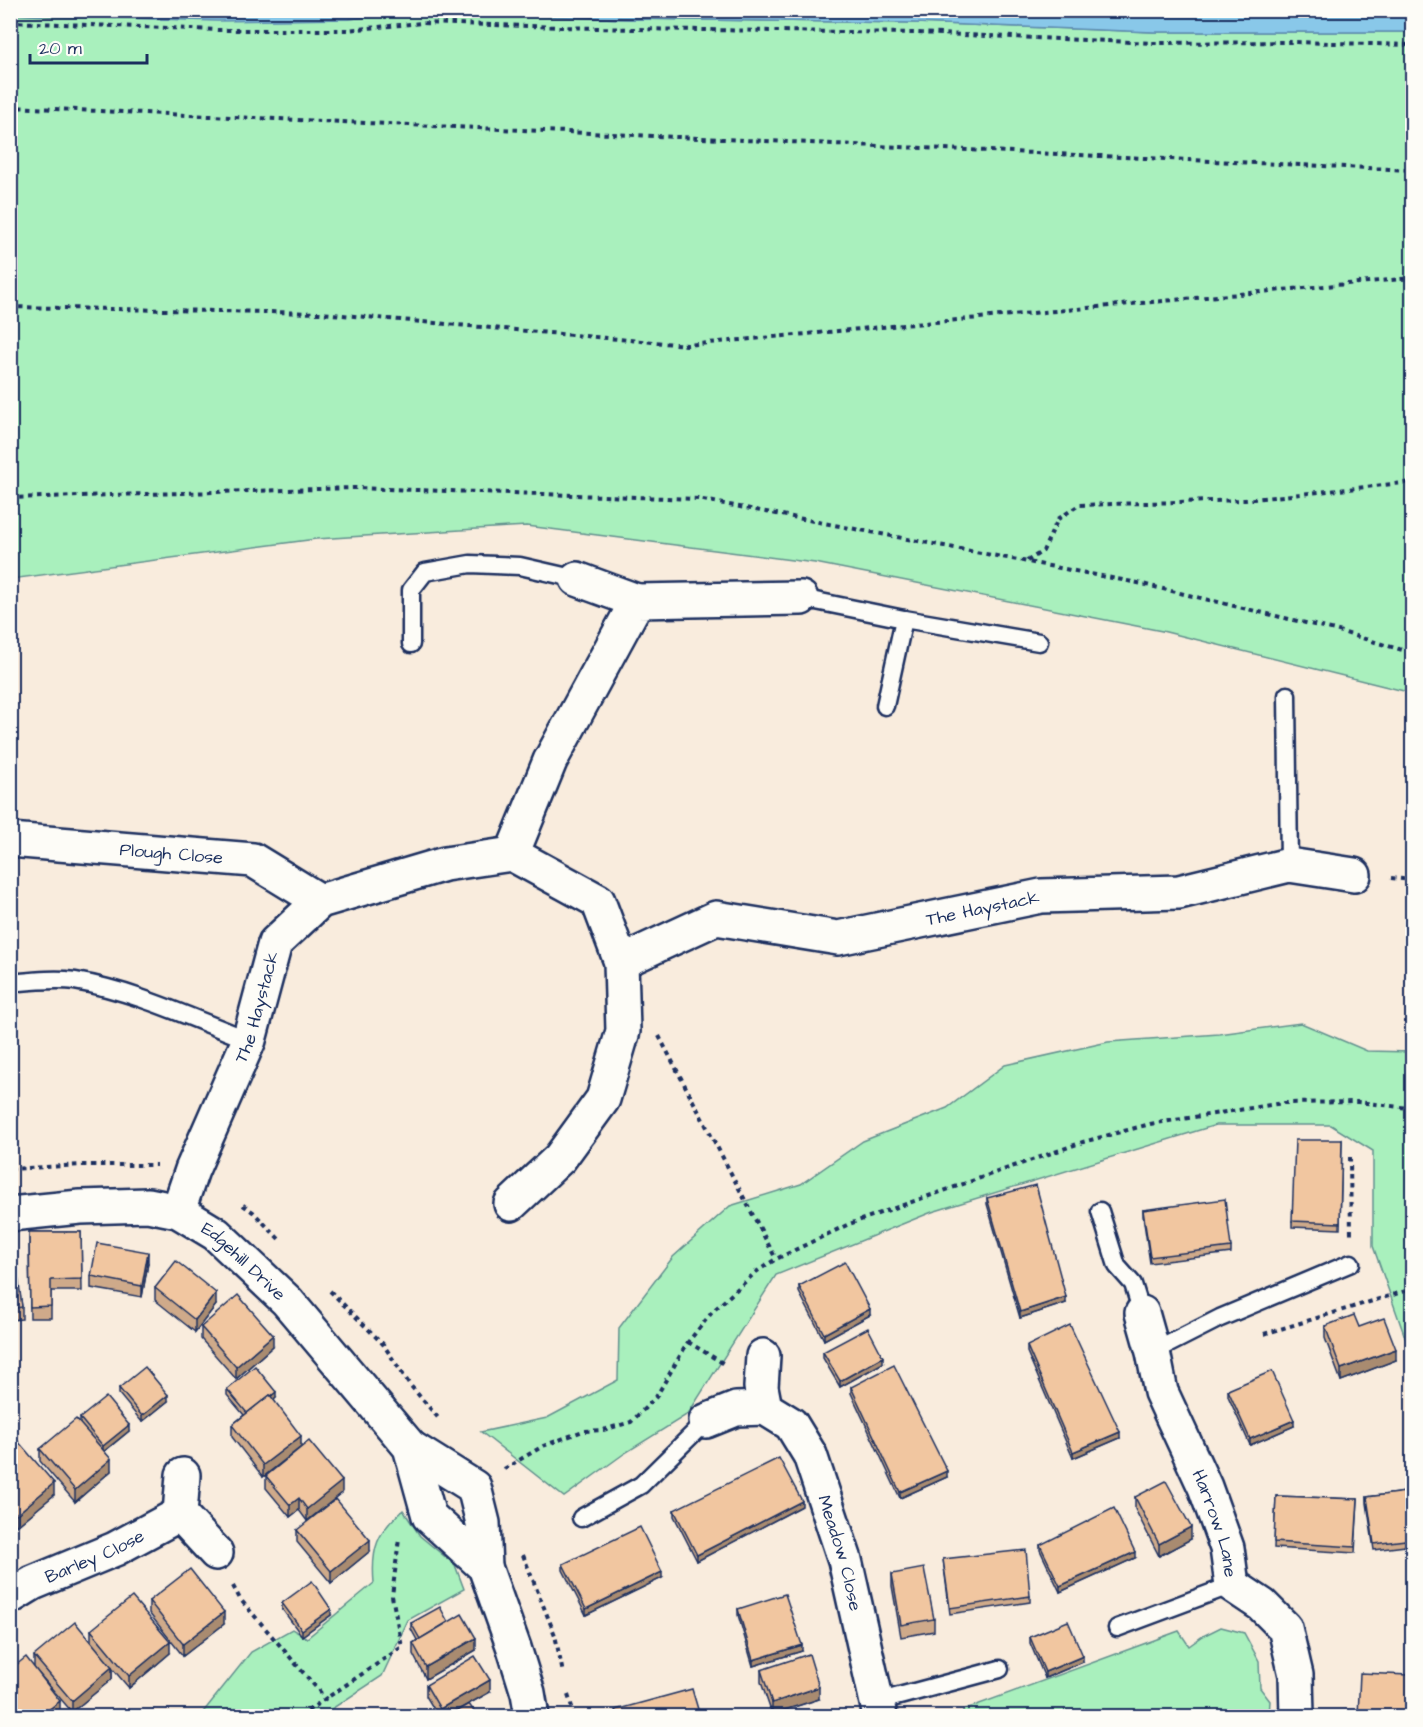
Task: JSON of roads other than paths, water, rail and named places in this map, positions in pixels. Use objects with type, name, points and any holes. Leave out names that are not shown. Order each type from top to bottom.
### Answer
[{"type":"street","points":[[577,579],[637,601],[801,598]]},
{"type":"street","points":[[512,1204],[560,1158],[603,1099],[623,1031],[621,962],[598,901],[512,854],[550,761],[637,601]]},
{"type":"street","name":"Plough Close","points":[[10,840],[253,860],[320,901]]},
{"type":"street","name":"The Haystack","points":[[178,1211],[192,1170],[249,1040],[275,943],[320,901],[445,864],[512,854]]},
{"type":"street","name":"The Haystack","points":[[621,962],[716,918],[838,938],[1041,896],[1179,892],[1289,865],[1354,875]]},
{"type":"street","name":"Edgehill Drive","points":[[10,1214],[80,1207],[148,1205],[178,1211],[216,1234],[287,1301],[410,1447],[474,1487],[483,1523],[485,1567]]},
{"type":"street","name":"Harrow Lane","points":[[1142,1313],[1161,1392],[1205,1487],[1227,1548],[1232,1585],[1262,1605],[1285,1628],[1296,1675],[1297,1716]]},
{"type":"street","points":[[706,1421],[736,1409],[765,1408],[761,1387],[763,1356]]},
{"type":"street","name":"Meadow Close","points":[[765,1408],[791,1424],[810,1455],[845,1560],[878,1709]]},
{"type":"street","name":"Edgehill Drive","points":[[410,1447],[429,1515],[485,1567]]},
{"type":"street","points":[[183,1475],[180,1514],[216,1553]]},
{"type":"street","name":"Barley Close","points":[[10,1598],[33,1583],[115,1549],[180,1514]]},
{"type":"street","points":[[485,1567],[514,1648],[528,1693],[532,1716]]},
{"type":"lane","points":[[411,644],[411,590],[425,572],[470,564],[520,566],[577,579]]},
{"type":"lane","points":[[801,598],[904,619],[1039,642]]},
{"type":"lane","points":[[885,706],[904,619]]},
{"type":"lane","points":[[1287,695],[1289,865]]},
{"type":"lane","points":[[10,984],[27,981],[74,981],[131,996],[249,1040]]},
{"type":"lane","points":[[1100,1211],[1117,1266],[1132,1284],[1142,1313]]},
{"type":"lane","points":[[1153,1352],[1220,1318],[1351,1263]]},
{"type":"lane","points":[[581,1518],[641,1485],[706,1421]]},
{"type":"lane","points":[[1117,1628],[1232,1585]]},
{"type":"lane","points":[[878,1709],[1000,1669]]},
{"type":"water","points":[[11,10],[1412,10],[1412,32],[1153,32],[915,23],[630,19],[419,12],[348,19],[217,21],[10,14]]}]
